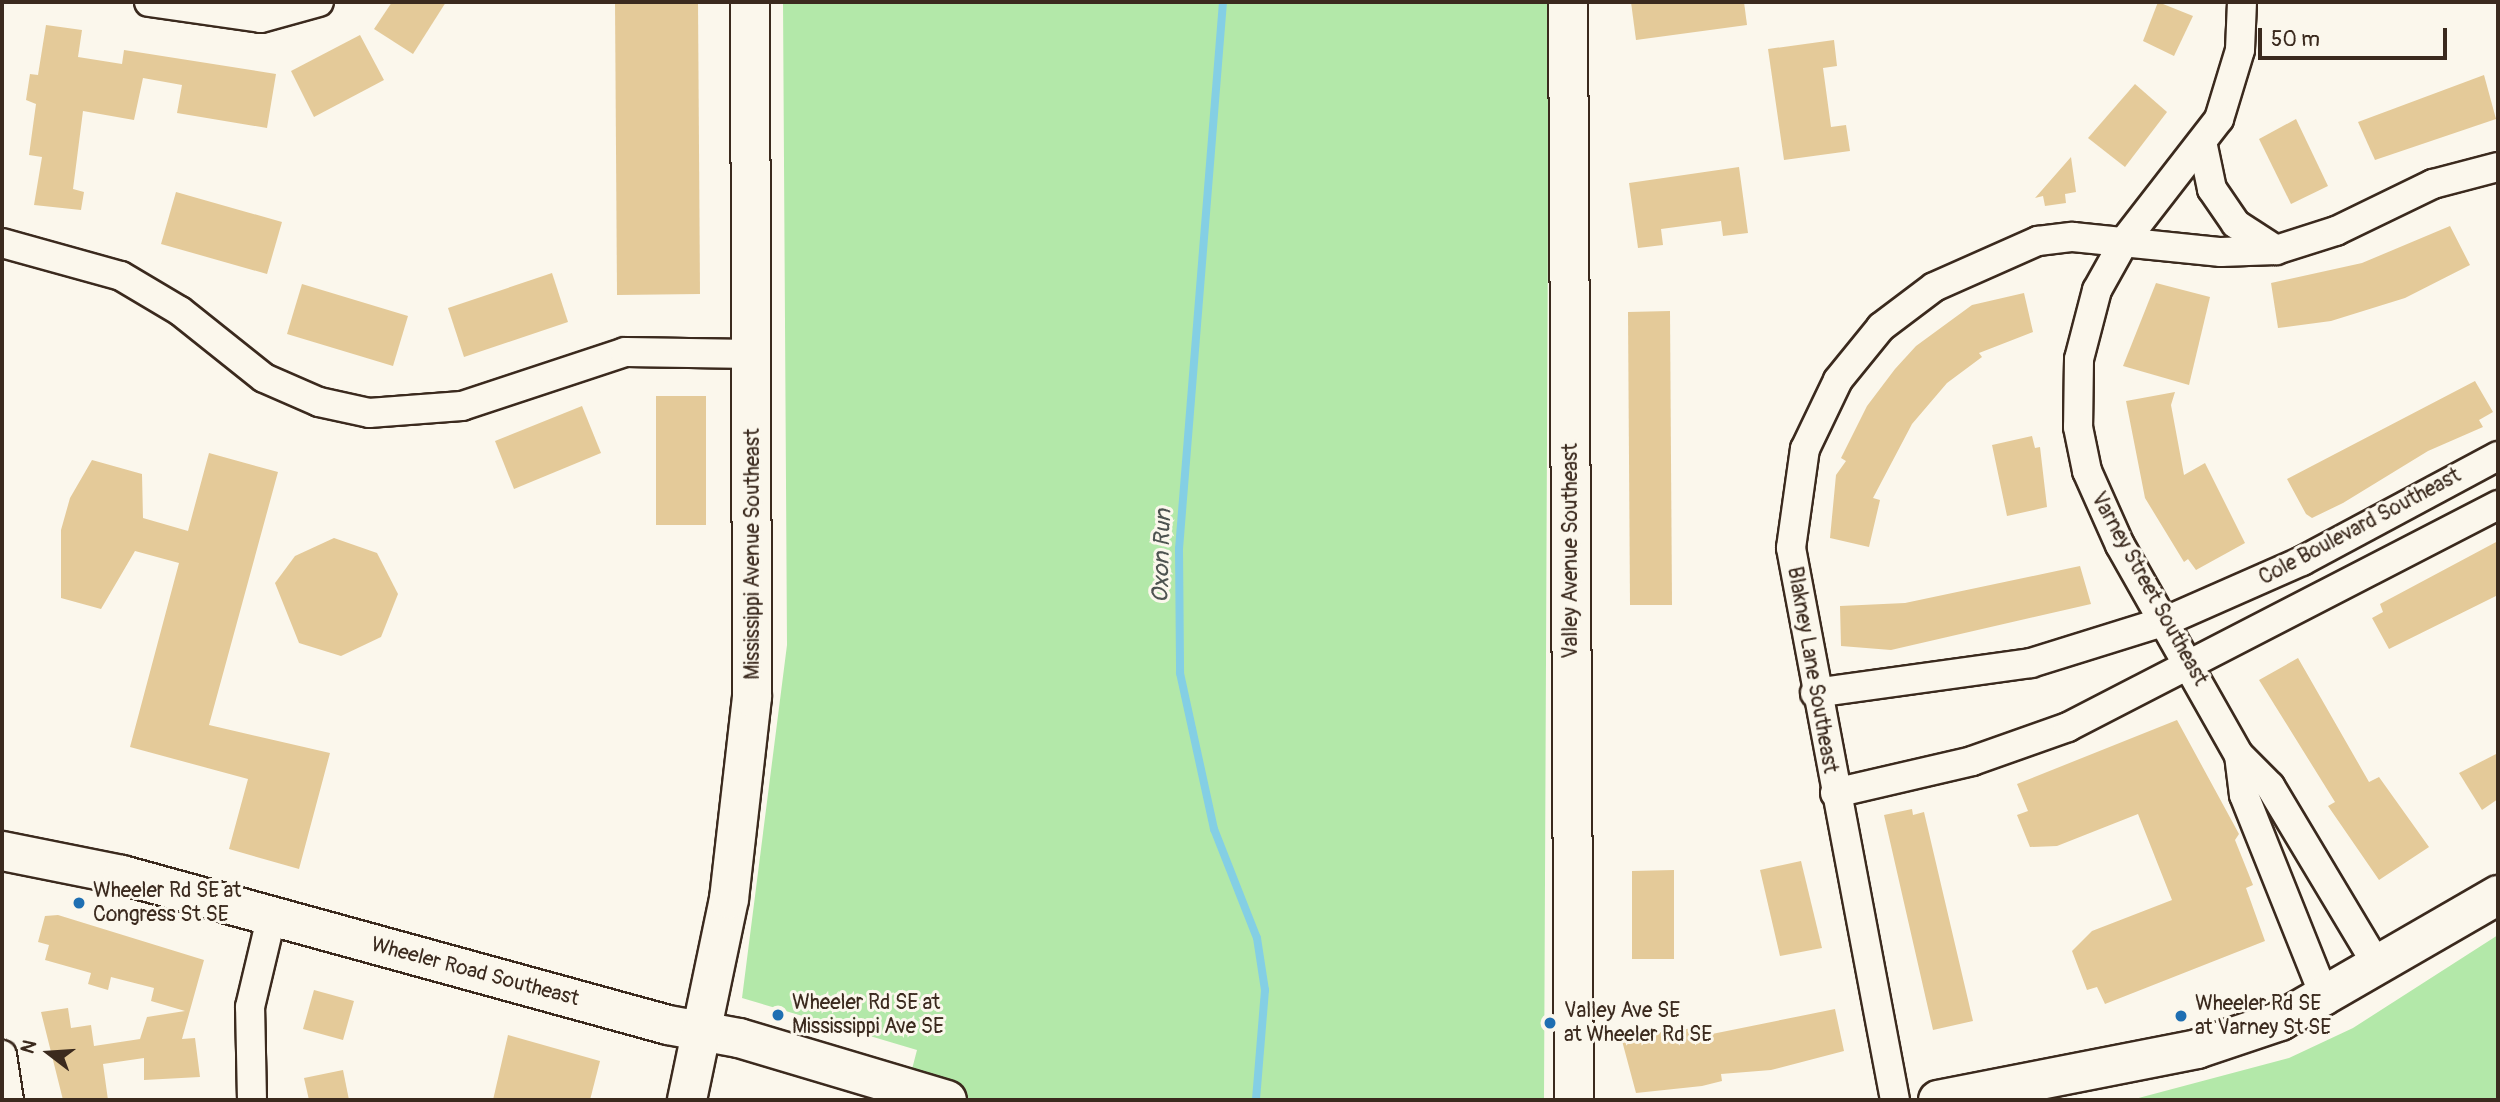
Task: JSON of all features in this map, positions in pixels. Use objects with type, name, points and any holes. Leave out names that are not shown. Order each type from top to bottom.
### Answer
[{"type":"main road","name":"Mississippi Avenue Southeast","points":[[687,1100],[731,885],[752,697],[750,2]]},
{"type":"main road","name":"Valley Avenue Southeast","points":[[1568,2],[1574,1100]]},
{"type":"main road","name":"Wheeler Road Southeast","points":[[2,851],[122,875],[703,1031],[947,1100]]},
{"type":"main road","points":[[1938,1100],[2197,1049],[2326,1000],[2498,895]]},
{"type":"street","points":[[149,2],[261,18],[319,2]]},
{"type":"street","name":"Varney Street Southeast","points":[[2242,2],[2235,79],[2203,146],[2125,240],[2097,290],[2082,339],[2078,427],[2104,516],[2166,621],[2239,755],[2270,786],[2379,968]]},
{"type":"street","points":[[2203,146],[2212,189],[2236,224],[2276,250]]},
{"type":"street","name":"Blakney Lane Southeast","points":[[1895,1100],[1797,604],[1791,515],[1805,449],[1838,380],[1881,327],[1934,287],[1989,259],[2050,240],[2125,240],[2221,252],[2276,250],[2336,231],[2433,184],[2498,167]]},
{"type":"street","points":[[2,243],[121,276],[180,311],[264,379],[319,402],[369,413],[462,407],[625,352],[752,354]]},
{"type":"street","name":"Cole Boulevard Southeast","points":[[1815,693],[2031,663],[2166,621],[2309,558],[2498,456]]},
{"type":"street","name":"Cole Boulevard Southeast","points":[[1835,793],[1972,761],[2068,727],[2192,668],[2498,505]]},
{"type":"street","points":[[2309,558],[2334,591]]},
{"type":"street","name":"Varney Street Southeast","points":[[2239,755],[2244,796],[2326,1000]]},
{"type":"street","points":[[252,1100],[250,1007],[272,915]]},
{"type":"street","points":[[2,1055],[9,1100]]},
{"type":"green space","points":[[783,2],[1549,2],[1544,1100],[904,1100],[917,1050],[742,998],[787,645]]},
{"type":"green space","points":[[2498,935],[2498,1100],[2131,1100],[2289,1058],[2353,1028]]},
{"type":"building","points":[[392,2],[446,2],[413,54],[374,29]]},
{"type":"building","points":[[615,2],[698,2],[700,294],[617,295]]},
{"type":"building","points":[[1631,2],[1744,2],[1747,25],[1636,40]]},
{"type":"building","points":[[2158,2],[2193,16],[2174,56],[2143,41]]},
{"type":"building","points":[[46,25],[82,30],[78,57],[122,64],[124,50],[276,74],[267,128],[177,113],[182,85],[143,78],[134,120],[83,111],[73,189],[84,192],[81,210],[34,205],[42,157],[29,155],[36,104],[26,100],[30,74],[38,75]]},
{"type":"building","points":[[360,35],[384,80],[314,117],[291,71]]},
{"type":"building","points":[[1834,40],[1837,66],[1823,68],[1831,127],[1846,125],[1850,151],[1784,160],[1768,49]]},
{"type":"building","points":[[2484,75],[2496,119],[2375,160],[2358,122]]},
{"type":"building","points":[[2135,84],[2167,112],[2125,167],[2088,138]]},
{"type":"building","points":[[2296,119],[2328,186],[2291,204],[2259,139]]},
{"type":"building","points":[[2071,157],[2076,192],[2065,194],[2066,203],[2045,206],[2043,196],[2035,198]]},
{"type":"building","points":[[1739,167],[1748,233],[1723,236],[1721,221],[1661,229],[1663,245],[1638,248],[1629,183]]},
{"type":"building","points":[[176,192],[282,222],[267,274],[161,244]]},
{"type":"building","points":[[2450,226],[2470,265],[2405,298],[2331,321],[2278,328],[2271,283],[2362,263]]},
{"type":"building","points":[[552,273],[568,322],[464,357],[448,308]]},
{"type":"building","points":[[2156,283],[2210,297],[2189,385],[2123,366]]},
{"type":"building","points":[[302,284],[408,316],[393,366],[287,334]]},
{"type":"building","points":[[2024,293],[2033,332],[1979,353],[1982,357],[1947,383],[1912,424],[1873,498],[1880,500],[1869,547],[1830,538],[1836,475],[1846,461],[1841,458],[1867,406],[1895,369],[1916,346],[1972,305]]},
{"type":"building","points":[[1670,311],[1672,605],[1630,605],[1628,312]]},
{"type":"building","points":[[2475,381],[2493,412],[2479,420],[2483,427],[2428,451],[2343,503],[2312,518],[2306,514],[2287,479]]},
{"type":"building","points":[[2175,392],[2171,405],[2184,475],[2205,463],[2245,543],[2196,570],[2188,559],[2184,562],[2145,498],[2126,401]]},
{"type":"building","points":[[656,396],[706,396],[706,525],[656,525]]},
{"type":"building","points":[[582,406],[601,453],[514,489],[495,441]]},
{"type":"building","points":[[2032,436],[2035,448],[2040,447],[2047,507],[2007,516],[1992,445]]},
{"type":"building","points":[[209,453],[278,472],[209,725],[330,753],[299,869],[229,849],[248,779],[130,747],[179,563],[135,551],[101,609],[61,598],[61,530],[70,498],[92,460],[142,474],[143,518],[188,531]]},
{"type":"building","points":[[334,538],[377,553],[398,594],[381,637],[341,656],[299,643],[275,583],[295,556]]},
{"type":"building","points":[[2498,541],[2498,595],[2389,649],[2372,618],[2383,612],[2380,604]]},
{"type":"building","points":[[2080,566],[2091,604],[1891,650],[1841,646],[1840,606],[1905,603]]},
{"type":"building","points":[[2298,658],[2369,782],[2379,777],[2429,847],[2379,880],[2328,806],[2335,802],[2259,680]]},
{"type":"building","points":[[2177,720],[2239,834],[2235,840],[2253,885],[2246,888],[2265,941],[2105,1004],[2097,987],[2087,990],[2072,951],[2092,931],[2172,900],[2138,814],[2057,846],[2030,847],[2017,815],[2028,811],[2017,784]]},
{"type":"building","points":[[2498,753],[2498,799],[2482,810],[2459,773]]},
{"type":"building","points":[[1912,809],[1913,815],[1924,812],[1973,1021],[1933,1030],[1884,815]]},
{"type":"building","points":[[1801,861],[1822,948],[1780,956],[1760,870]]},
{"type":"building","points":[[1674,870],[1674,959],[1632,959],[1632,871]]},
{"type":"building","points":[[58,915],[204,960],[182,1039],[195,1038],[200,1077],[144,1080],[144,1058],[103,1064],[108,1100],[63,1100],[41,1012],[68,1008],[71,1028],[91,1025],[94,1046],[140,1039],[147,1017],[185,1011],[151,1001],[154,988],[111,977],[108,990],[88,984],[91,973],[45,960],[49,945],[38,942],[45,916]]},
{"type":"building","points":[[314,990],[354,1001],[343,1040],[303,1029]]},
{"type":"building","points":[[1835,1009],[1844,1051],[1771,1070],[1721,1074],[1722,1081],[1702,1086],[1636,1093],[1621,1037],[1711,1026],[1712,1034]]},
{"type":"building","points":[[508,1035],[600,1061],[590,1100],[493,1100]]},
{"type":"building","points":[[343,1070],[349,1100],[309,1100],[304,1078]]},
{"type":"waterway","name":"Oxon Run","points":[[1223,2],[1179,549],[1180,673],[1214,829],[1257,938],[1265,990],[1256,1100]]},
{"type":"place","name":"Wheeler Rd SE at Congress St SE","points":[[79,903]]},
{"type":"place","name":"Wheeler Rd SE at Mississippi Ave SE","points":[[778,1015]]},
{"type":"place","name":"Wheeler Rd SE at Varney St SE","points":[[2181,1016]]},
{"type":"place","name":"Valley Ave SE at Wheeler Rd SE","points":[[1550,1023]]}]
